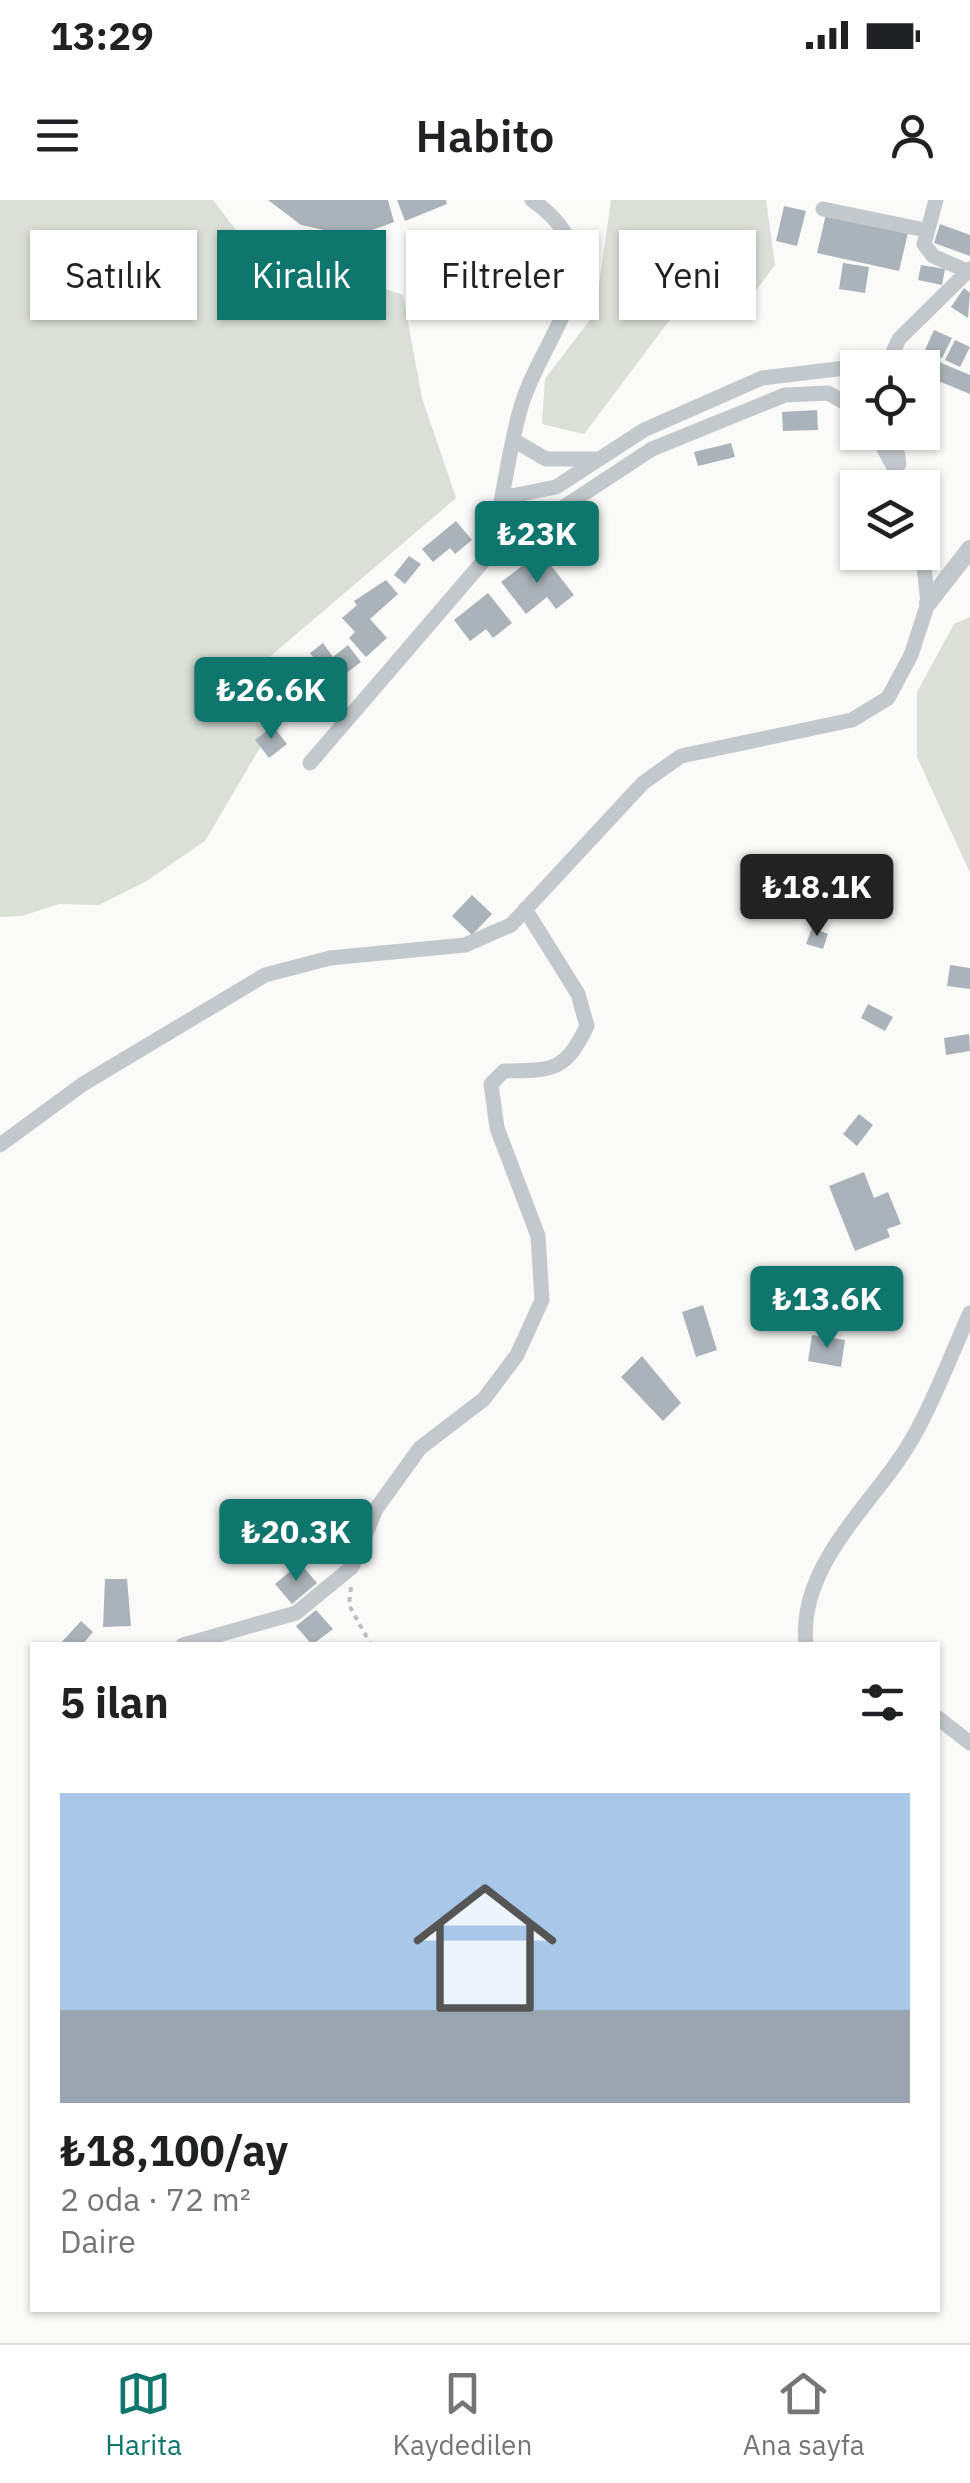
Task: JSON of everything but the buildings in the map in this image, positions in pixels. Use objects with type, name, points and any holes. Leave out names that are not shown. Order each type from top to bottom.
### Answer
[{"type":"street","points":[[486,558],[506,497],[526,392],[567,310],[576,276],[560,228],[532,200]]},
{"type":"street","points":[[894,350],[899,339],[969,270],[926,250],[925,230],[936,200]]},
{"type":"street","points":[[823,209],[925,230]]},
{"type":"street","points":[[506,497],[556,487],[644,430],[762,378],[840,370]]},
{"type":"street","points":[[310,763],[486,558],[652,449],[785,395],[815,392],[840,398]]},
{"type":"street","points":[[514,441],[546,458],[597,459]]},
{"type":"street","points":[[0,1145],[83,1084],[265,975],[330,958],[465,946],[511,925],[643,783],[681,756],[852,720],[888,698],[910,655],[928,602],[970,550]]},
{"type":"street","points":[[924,570],[928,602]]},
{"type":"street","points":[[193,1642],[296,1612],[352,1567],[376,1509],[420,1448],[484,1399],[517,1355],[542,1300],[538,1236],[497,1128],[491,1084],[504,1071],[552,1070],[573,1054],[587,1026],[578,994],[525,909]]},
{"type":"street","points":[[806,1642],[804,1622],[821,1570],[915,1434],[970,1313]]},
{"type":"street","points":[[940,1720],[970,1742]]},
{"type":"path","points":[[352,1567],[349,1605],[370,1642]]},
{"type":"shaded area","points":[[0,200],[213,200],[236,230],[217,230],[217,320],[386,320],[386,289],[403,295],[422,398],[456,498],[238,684],[236,695],[268,734],[205,841],[145,882],[99,905],[59,904],[22,916],[0,917]]},
{"type":"shaded area","points":[[611,200],[766,200],[775,265],[756,290],[756,230],[619,230],[619,320],[670,320],[584,434],[542,424],[545,379],[590,320],[599,320],[599,285]]},
{"type":"shaded area","points":[[970,617],[970,873],[917,757],[917,692],[954,624]]}]
